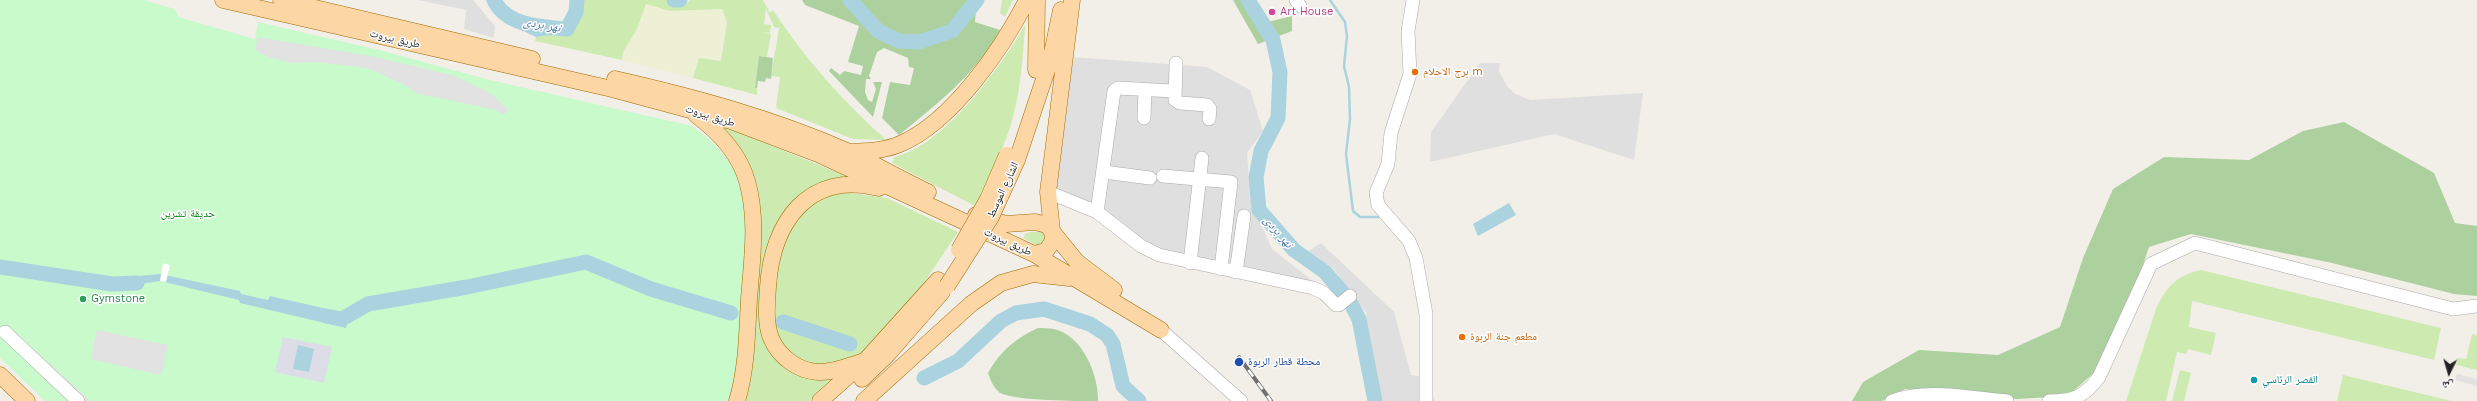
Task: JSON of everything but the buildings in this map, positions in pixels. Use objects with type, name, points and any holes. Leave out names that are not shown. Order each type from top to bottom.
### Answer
[{"type":"main road","name":"طريق بيروت","points":[[223,0],[612,89],[731,121],[818,154],[912,196],[1034,254],[1080,280],[1161,330]]},
{"type":"main road","name":"طريق بيروت","points":[[281,0],[707,101],[778,125],[847,152],[984,218],[1006,224],[1042,223],[1051,229],[1078,262],[1129,301],[1161,330]]},
{"type":"main road","points":[[847,152],[890,148],[915,137],[960,97],[987,67],[1027,0]]},
{"type":"main road","points":[[1036,70],[1037,0]]},
{"type":"main road","points":[[1034,254],[1046,251],[1050,247],[1052,241],[1048,192],[1063,6]]},
{"type":"main road","name":"الشارع الموسط","points":[[1012,158],[1036,70],[1063,6]]},
{"type":"main road","name":"الشارع الموسط","points":[[836,401],[888,354],[991,216],[1048,66],[1063,6]]},
{"type":"main road","points":[[687,108],[715,129],[734,152],[747,180],[753,210],[753,241],[745,365],[737,401]]},
{"type":"main road","points":[[865,361],[835,370],[818,372],[802,369],[782,355],[771,338],[767,317],[769,274],[772,253],[780,231],[794,210],[803,201],[820,191],[853,184],[871,186],[912,196]]},
{"type":"main road","points":[[864,401],[971,304],[1001,283],[1033,274],[1051,274],[1080,280]]},
{"type":"main road","name":"الشارع الموسط","points":[[820,401],[865,361],[942,283]]},
{"type":"main road","points":[[0,375],[27,401]]},
{"type":"main road","points":[[0,387],[15,401]]},
{"type":"street","points":[[1413,0],[1408,31],[1410,74],[1391,133],[1388,164],[1376,193],[1376,199],[1378,205],[1409,241],[1416,258],[1426,314],[1426,401]]},
{"type":"street","points":[[1176,63],[1174,98],[1177,102],[1207,105],[1210,109],[1209,119]]},
{"type":"street","points":[[1097,212],[1104,172],[1114,91],[1118,88],[1174,91]]},
{"type":"street","points":[[1144,118],[1145,90]]},
{"type":"street","points":[[1190,263],[1202,158]]},
{"type":"street","points":[[1104,172],[1150,178]]},
{"type":"street","points":[[1164,176],[1200,178],[1231,182],[1221,269]]},
{"type":"street","points":[[1048,192],[1097,212],[1151,252],[1190,263],[1313,288],[1324,293],[1336,305],[1339,305],[1350,296]]},
{"type":"street","points":[[1236,272],[1244,216]]},
{"type":"street","points":[[2049,401],[2064,401],[2087,392],[2099,377],[2151,264],[2195,243],[2453,309],[2477,306]]},
{"type":"street","name":"طريق بيروت","points":[[1161,330],[1241,401]]},
{"type":"street","points":[[5,332],[78,401]]},
{"type":"street","points":[[1892,401],[1907,395],[1936,395],[2007,401]]},
{"type":"shaded area","points":[[418,0],[473,0],[495,26],[494,38],[464,29],[466,10]]},
{"type":"shaded area","points":[[258,37],[376,57],[455,76],[490,93],[509,110],[503,115],[496,110],[416,93],[407,86],[368,68],[316,62],[292,63],[269,57],[255,50]]},
{"type":"shaded area","points":[[1073,57],[1207,67],[1250,90],[1263,131],[1247,153],[1250,199],[1272,249],[1323,289],[1151,251],[1056,193]]},
{"type":"shaded area","points":[[1480,63],[1500,63],[1499,71],[1507,86],[1514,93],[1530,100],[1643,93],[1634,160],[1554,134],[1430,162],[1431,132]]},
{"type":"shaded area","points":[[1321,243],[1394,312],[1411,375],[1427,377],[1435,401],[1373,401],[1366,313],[1333,268],[1307,252]]},
{"type":"shaded area","points":[[97,330],[168,345],[161,375],[91,359]]},
{"type":"shaded area","points":[[283,337],[332,347],[324,383],[275,372]]},
{"type":"shaded area","points":[[48,362],[90,401],[68,401],[39,374]]},
{"type":"shaded area","points":[[2457,374],[2477,379],[2477,386],[2455,380]]},
{"type":"green space","name":"حديقة تشرين","points":[[0,0],[143,0],[175,9],[178,17],[255,39],[258,22],[383,51],[490,80],[692,126],[713,143],[731,164],[740,180],[746,201],[747,223],[739,351],[731,401],[45,401],[0,358]]},
{"type":"green space","points":[[577,0],[669,0],[687,4],[690,0],[763,0],[770,13],[773,10],[798,46],[825,79],[886,140],[853,139],[776,108],[780,77],[771,76],[779,28],[774,27],[766,9],[764,24],[771,25],[770,33],[762,32],[771,34],[767,57],[759,56],[755,88],[757,88],[757,95],[693,78],[699,58],[721,61],[727,22],[722,9],[670,11],[646,4],[637,29],[623,52],[622,60],[535,41],[536,37],[565,33],[576,12]]},
{"type":"green space","points":[[802,0],[977,0],[975,22],[1000,30],[990,46],[968,74],[941,100],[899,135],[882,118],[890,82],[910,85],[914,68],[909,67],[908,58],[884,48],[877,52],[869,76],[871,79],[866,79],[865,92],[868,100],[872,102],[876,89],[873,82],[882,82],[873,117],[829,71],[831,68],[840,75],[844,71],[861,75],[863,66],[848,62],[859,26],[805,5]]},
{"type":"green space","points":[[1002,0],[1013,0],[1005,17],[1000,13]]},
{"type":"green space","points":[[1233,0],[1254,0],[1268,22],[1292,16],[1292,31],[1258,44]]},
{"type":"green space","points":[[646,4],[670,11],[722,9],[727,22],[721,61],[699,58],[693,78],[622,60],[623,52],[637,29]]},
{"type":"green space","points":[[1025,25],[1020,81],[1011,125],[997,161],[975,206],[892,163],[894,157],[913,150],[932,138],[951,122],[986,83]]},
{"type":"green space","points":[[759,56],[773,58],[771,79],[766,78],[765,82],[758,81],[757,88],[755,88]]},
{"type":"green space","points":[[2344,122],[2434,173],[2455,223],[2477,226],[2477,296],[2454,294],[2332,263],[2191,234],[2149,247],[2131,300],[2099,368],[2068,396],[2017,399],[1905,389],[1882,401],[1852,401],[1863,382],[1919,350],[1998,355],[2060,327],[2083,258],[2113,189],[2164,157],[2249,160],[2303,131]]},
{"type":"green space","points":[[720,125],[851,178],[822,185],[770,253],[777,355],[843,373],[809,401],[743,401],[760,209]]},
{"type":"green space","points":[[844,192],[887,198],[958,232],[909,305],[865,353],[854,360],[810,366],[784,348],[776,329],[776,284],[781,247],[799,214],[820,198]]},
{"type":"green space","points":[[1030,232],[1043,232],[1047,236],[1043,244],[1038,246],[1023,238],[1025,234]]},
{"type":"green space","points":[[2201,270],[2441,328],[2434,360],[2192,301],[2189,327],[2216,333],[2211,355],[2188,349],[2186,354],[2177,352],[2166,401],[2126,401],[2157,306],[2165,292],[2180,278]]},
{"type":"green space","points":[[1038,328],[1054,329],[1073,339],[1087,358],[1092,368],[1098,391],[1098,401],[1020,398],[1000,393],[991,381],[988,373],[992,365],[1009,346]]},
{"type":"green space","points":[[2472,334],[2477,335],[2477,370],[2456,365],[2457,358],[2466,359]]},
{"type":"green space","points":[[2180,370],[2191,373],[2184,401],[2172,401]]},
{"type":"green space","points":[[2343,375],[2452,401],[2337,401]]},
{"type":"water","points":[[486,0],[494,0],[500,9],[516,20],[536,26],[566,29],[576,12],[565,33],[536,37],[504,22]]},
{"type":"water","points":[[1509,203],[1516,215],[1478,236],[1473,224]]},
{"type":"water","points":[[0,261],[39,270],[107,279],[160,274],[240,291],[241,294],[268,300],[270,296],[345,313],[347,321],[346,328],[240,303],[239,300],[160,281],[140,284],[107,283],[47,276],[0,267]]},
{"type":"water","points":[[298,345],[314,349],[309,372],[293,369]]},
{"type":"pier","points":[[163,263],[170,265],[166,282],[160,281]]},
{"type":"waterway","name":"نهر بردى","points":[[494,0],[500,9],[507,15],[526,24],[567,29],[576,12],[577,0]]},
{"type":"waterway","name":"نهر بردى","points":[[674,0],[680,0]]},
{"type":"waterway","name":"نهر بردى","points":[[850,0],[878,31],[899,41],[919,42],[952,31],[977,0]]},
{"type":"waterway","name":"نهر بردى","points":[[1248,0],[1273,40],[1280,72],[1278,118],[1261,151],[1256,177],[1259,210],[1294,250],[1325,272],[1349,300],[1359,319],[1375,401]]},
{"type":"waterway","points":[[1330,0],[1345,22],[1347,36],[1344,66],[1349,87],[1350,119],[1346,154],[1353,211],[1360,217],[1378,217]]},
{"type":"waterway","points":[[326,316],[342,319],[368,304],[467,287],[586,262],[651,289],[731,313]]},
{"type":"waterway","points":[[0,267],[112,284],[137,283]]},
{"type":"waterway","points":[[924,378],[958,361],[1001,321],[1016,313],[1044,309],[1090,324],[1107,335],[1113,344],[1123,386],[1139,401]]},
{"type":"waterway","points":[[783,322],[850,344]]},
{"type":"railway","points":[[1239,357],[1271,401]]},
{"type":"place","name":"Art House","points":[[1272,12]]},
{"type":"place","name":"برج الاحلام m","points":[[1415,72]]},
{"type":"place","name":"Gymstone","points":[[83,299]]},
{"type":"place","name":"مطعم جنة الربوة","points":[[1462,337]]},
{"type":"place","name":"محطة قطار الربوة","points":[[1239,362]]},
{"type":"place","name":"القصر الرئاسي","points":[[2254,380]]}]
